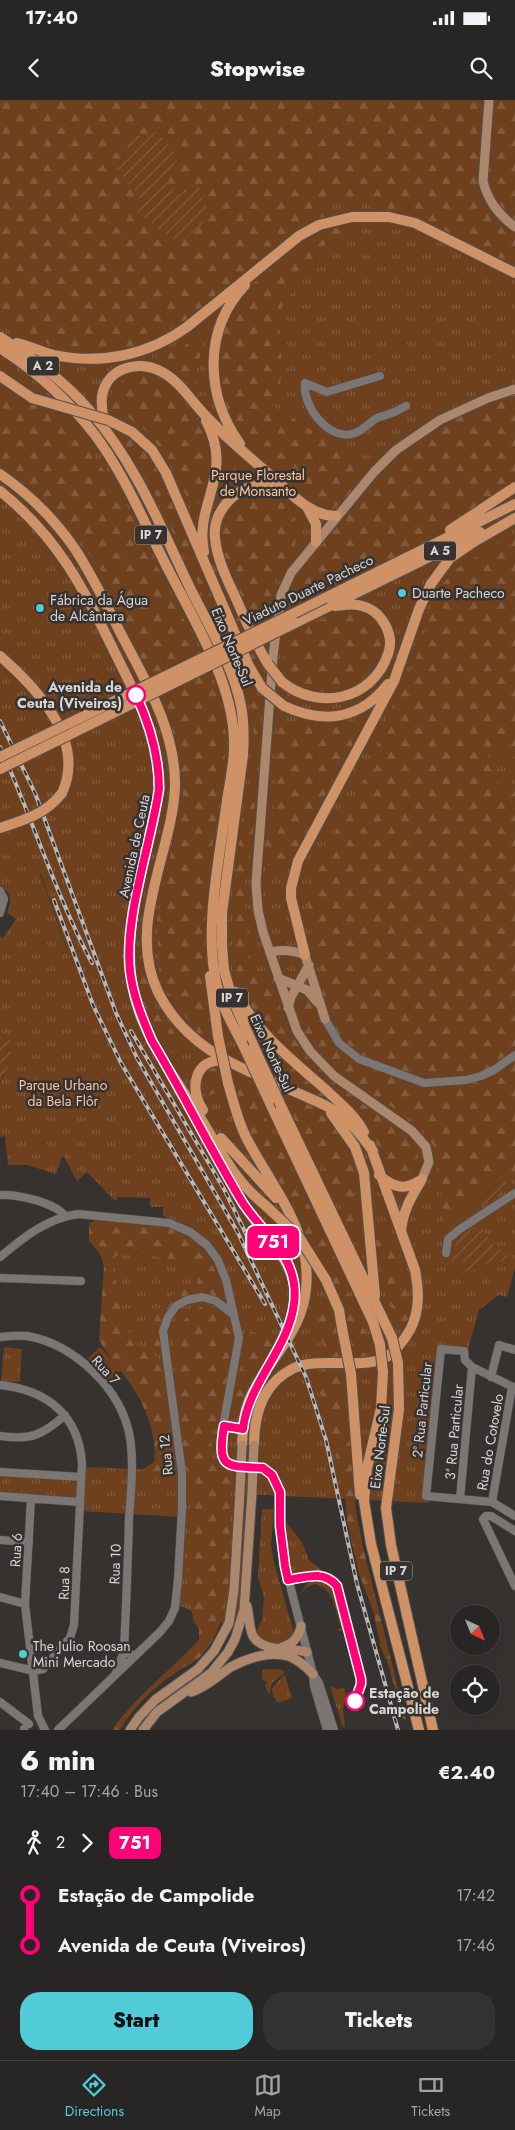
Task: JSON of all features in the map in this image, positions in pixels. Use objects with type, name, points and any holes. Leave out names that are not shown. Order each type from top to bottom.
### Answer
[{"type":"highway","points":[[1,342],[87,359],[119,357],[147,350],[187,327],[299,236],[319,225],[362,216],[375,215],[402,219],[428,229],[515,273]]},
{"type":"highway","points":[[253,460],[229,427],[216,392],[213,362],[219,328],[234,299],[261,270],[298,240],[330,223]]},
{"type":"highway","name":"A 2","points":[[1,342],[42,365],[82,402]]},
{"type":"highway","name":"A 2","points":[[1,342],[72,409]]},
{"type":"highway","points":[[107,432],[102,408],[104,390],[113,376],[123,369],[132,366],[150,367],[164,373],[181,388],[226,436],[307,507],[325,516],[336,516]]},
{"type":"highway","points":[[0,376],[32,398],[108,420],[132,432],[152,450],[166,472],[249,666],[262,688],[284,706],[309,715],[328,718],[353,712],[370,702],[384,690],[395,674],[407,650]]},
{"type":"highway","name":"Eixo Norte-Sul","points":[[82,402],[107,432],[138,483],[204,615],[229,670],[241,705],[244,732],[243,755],[217,948],[228,987],[254,1047],[392,1338],[398,1363],[399,1409],[386,1508],[393,1554],[433,1730]]},
{"type":"highway","name":"Eixo Norte-Sul","points":[[72,409],[98,439],[127,488],[219,672],[232,710],[234,743],[213,914],[217,948],[217,986],[226,1012],[373,1322],[380,1346],[383,1372],[381,1408],[367,1468],[364,1501],[371,1544],[419,1730]]},
{"type":"highway","points":[[201,411],[214,436],[218,456],[216,476],[202,529],[202,544],[207,568]]},
{"type":"highway","name":"Avenida de Ceuta","points":[[0,474],[28,496],[75,550],[95,583],[157,704],[170,740],[174,772],[172,808],[149,912],[147,948],[152,976],[157,990],[177,1022],[202,1046],[231,1062],[324,1106],[347,1122],[373,1151]]},
{"type":"highway","points":[[282,486],[259,485],[238,492],[222,509],[215,527],[215,537],[221,562],[244,618],[268,664],[282,682],[294,691],[311,698],[338,698],[366,686],[385,662],[389,653],[389,635],[386,626],[376,614],[362,606],[323,606]]},
{"type":"highway","points":[[386,567],[445,533],[515,487]]},
{"type":"highway","name":"Avenida de Ceuta","points":[[0,491],[20,507],[56,548],[84,589],[145,714],[153,738],[159,771],[157,805],[135,910],[130,946],[130,970],[134,994],[148,1033],[167,1067]]},
{"type":"highway","points":[[20,507],[28,496]]},
{"type":"highway","name":"A 5","points":[[386,567],[515,504]]},
{"type":"highway","points":[[307,507],[316,524],[316,542]]},
{"type":"highway","points":[[307,960],[290,898],[298,861],[394,682],[407,650],[422,601],[441,569],[450,558],[515,517]]},
{"type":"highway","name":"Viaduto Duarte Pacheco","points":[[0,757],[367,587],[467,537],[515,517]]},
{"type":"highway","name":"Viaduto Duarte Pacheco","points":[[0,769],[323,606],[386,567]]},
{"type":"highway","points":[[0,656],[24,678],[55,720],[66,744],[70,759],[62,793],[51,805],[39,814],[0,828]]},
{"type":"highway","points":[[157,805],[172,808]]},
{"type":"highway","points":[[135,910],[149,912]]},
{"type":"highway","points":[[217,948],[210,984],[218,1036],[237,1115],[247,1139],[293,1218],[303,1245],[306,1260],[305,1295],[296,1322],[249,1400],[242,1445]]},
{"type":"highway","points":[[217,948],[236,993],[252,1018],[363,1130],[373,1151],[419,1288],[417,1309],[412,1325],[403,1342],[387,1357],[371,1362],[315,1363],[294,1368],[276,1381],[266,1392],[256,1418],[254,1446]]},
{"type":"highway","points":[[231,1062],[217,1061],[207,1065],[199,1072],[195,1082],[197,1100],[236,1165],[264,1205]]},
{"type":"highway","points":[[167,1067],[239,1180],[299,1237],[326,1280],[339,1310],[351,1374],[362,1523],[371,1544]]},
{"type":"highway","points":[[167,1067],[242,1200],[284,1256],[290,1270],[294,1288],[293,1314],[268,1368]]},
{"type":"highway","points":[[324,1106],[351,1139],[364,1173],[375,1300]]},
{"type":"highway","points":[[221,1138],[293,1218]]},
{"type":"highway","points":[[380,1175],[386,1182],[399,1187],[410,1187],[422,1179]]},
{"type":"highway","points":[[401,1233],[407,1204],[422,1179]]},
{"type":"highway","points":[[224,1426],[243,1429]]},
{"type":"main road","points":[[489,100],[484,180],[486,191],[493,206],[515,227]]},
{"type":"main road","points":[[422,1179],[429,1162],[426,1146],[412,1131],[334,1076],[310,1051],[297,1031],[278,978],[258,910],[256,884],[273,656],[281,595],[291,573],[336,516],[384,461],[410,439],[440,420],[515,388]]},
{"type":"main road","points":[[270,952],[282,950],[296,951],[307,960],[325,1019]]},
{"type":"main road","points":[[288,1008],[307,960]]},
{"type":"main road","points":[[278,978],[298,986],[313,995],[325,1019]]},
{"type":"main road","points":[[130,1730],[139,1716],[155,1700],[198,1669],[214,1651],[229,1623],[234,1590],[242,1445]]},
{"type":"main road","points":[[143,1730],[157,1712],[211,1672],[228,1652],[241,1623],[245,1596],[254,1446]]},
{"type":"main road","points":[[245,1596],[252,1632],[256,1641],[265,1646],[297,1649],[307,1652]]},
{"type":"main road","points":[[277,1648],[287,1646],[294,1641],[298,1637],[301,1626]]},
{"type":"main road","points":[[179,1697],[202,1688],[246,1659],[288,1656],[307,1652]]},
{"type":"main road","points":[[288,1656],[301,1663],[313,1674]]},
{"type":"street","points":[[380,376],[327,392],[304,383],[304,391],[310,407],[318,420],[342,434],[356,433],[380,416],[390,414],[406,406]]},
{"type":"street","points":[[0,891],[4,899],[3,908],[0,913]]},
{"type":"street","points":[[325,1019],[339,1043],[359,1058],[424,1083],[466,1080],[481,1076],[494,1070],[515,1055]]},
{"type":"street","points":[[446,1253],[448,1240],[460,1229],[515,1193]]},
{"type":"street","points":[[0,1195],[10,1195],[44,1203],[60,1210],[65,1216]]},
{"type":"street","points":[[0,1257],[39,1228],[65,1216],[92,1215],[169,1223],[190,1232],[207,1245],[218,1260],[226,1280],[239,1338],[221,1451],[224,1461],[233,1466],[263,1468],[277,1482],[280,1492],[280,1526],[285,1566],[313,1674],[314,1686],[327,1730]]},
{"type":"street","points":[[0,1278],[81,1280]]},
{"type":"street","name":"Rua 12","points":[[136,1656],[169,1621],[174,1608],[178,1579],[182,1473],[164,1331],[168,1317],[176,1306],[187,1300],[202,1297],[216,1301],[234,1315]]},
{"type":"street","name":"Rua 7","points":[[0,1337],[26,1336],[58,1346],[83,1362],[104,1384],[118,1407],[130,1436],[132,1478]]},
{"type":"street","points":[[491,1376],[499,1346],[515,1350]]},
{"type":"street","name":"2ª Rua Particular","points":[[460,1499],[426,1496],[441,1349],[464,1351],[465,1360],[472,1367]]},
{"type":"street","points":[[472,1367],[514,1388]]},
{"type":"street","name":"3ª Rua Particular","points":[[460,1499],[472,1367]]},
{"type":"street","points":[[0,1385],[32,1391],[49,1400],[65,1415],[36,1436],[24,1438],[0,1436]]},
{"type":"street","name":"Rua do Cotovelo","points":[[492,1502],[514,1388]]},
{"type":"street","name":"Rua 8","points":[[34,1672],[43,1669],[54,1658],[70,1638],[74,1624],[81,1451],[77,1437],[65,1415]]},
{"type":"street","points":[[0,1472],[81,1477]]},
{"type":"street","name":"Rua 10","points":[[114,1676],[124,1652],[132,1478]]},
{"type":"street","points":[[0,1496],[80,1502]]},
{"type":"street","name":"Rua 6","points":[[31,1498],[25,1604],[38,1716]]},
{"type":"street","points":[[460,1499],[492,1502],[515,1516]]},
{"type":"street","points":[[515,1532],[495,1518],[484,1517],[484,1524],[515,1586]]},
{"type":"street","points":[[0,1540],[29,1542]]},
{"type":"street","points":[[0,1597],[25,1604]]},
{"type":"street","points":[[124,1652],[136,1656]]},
{"type":"street","name":"Rua 10","points":[[58,1730],[136,1656]]},
{"type":"street","points":[[0,1663],[34,1672]]},
{"type":"street","points":[[313,1674],[319,1683],[334,1730]]},
{"type":"street","points":[[0,1702],[25,1728],[38,1716],[45,1730]]},
{"type":"green space","name":"Parque Florestal de Monsanto","points":[[0,100],[515,100],[515,1267],[507,1297],[499,1295],[479,1310],[468,1350],[446,1345],[436,1354],[429,1503],[246,1494],[240,1605],[233,1628],[176,1604],[181,1517],[80,1511],[80,1501],[0,1497],[0,1471],[82,1476],[83,1467],[162,1470],[162,1451],[138,1386],[108,1253],[94,1246],[94,1216],[179,1222],[163,1216],[163,1207],[150,1207],[150,1198],[118,1197],[115,1201],[87,1172],[77,1181],[63,1155],[56,1174],[27,1165],[8,1165],[5,1136],[0,1137],[0,1084],[12,1052],[7,1050],[10,1040],[0,1037],[0,936],[3,938],[16,919],[7,913],[10,905],[9,894],[0,886]],"holes":[[[40,874],[41,874],[79,982]]]},
{"type":"green space","points":[[0,100],[515,100],[515,266],[424,220],[332,191],[329,214],[302,228],[258,260],[179,325],[127,351],[65,350],[0,324]],"holes":[[[131,152],[164,179],[180,196],[198,185],[201,226],[179,243],[161,231],[133,207],[141,199],[113,164]]]},
{"type":"green space","points":[[157,132],[179,157],[164,179],[180,195],[198,185],[208,211],[201,226],[179,243],[132,207],[141,199],[113,163],[131,152],[125,143],[133,137]]},
{"type":"green space","points":[[363,222],[379,224],[349,231],[326,241],[277,315],[283,374],[269,404],[370,466],[342,502],[328,509],[321,507],[260,457],[232,421],[225,406],[221,390],[219,357],[221,340],[226,324],[242,296],[264,274],[318,236],[339,227]]},
{"type":"green space","points":[[198,337],[204,346],[196,367],[196,388],[173,373],[146,360],[181,348]]},
{"type":"green space","points":[[131,374],[156,375],[168,384],[200,422],[208,440],[212,462],[204,497],[197,505],[191,505],[166,455],[147,432],[129,418],[117,414],[110,409],[108,404],[111,394]]},
{"type":"green space","points":[[0,387],[20,399],[43,406],[70,424],[92,453],[124,501],[198,648],[219,701],[227,740],[202,921],[212,1040],[205,1041],[194,1029],[175,1002],[159,969],[157,920],[183,796],[178,762],[161,707],[130,647],[102,572],[62,515],[30,489],[0,471]]},
{"type":"green space","points":[[515,393],[515,485],[383,564],[293,602],[288,600],[298,579],[317,552],[373,482],[396,458],[423,437],[452,420]]},
{"type":"green space","points":[[125,433],[145,449],[160,476],[254,695],[260,721],[258,751],[254,750],[253,712],[247,694],[188,560],[176,540],[158,499],[130,456],[123,441]]},
{"type":"green space","points":[[232,459],[234,467],[224,485],[222,501],[214,520],[213,555],[217,569],[229,589],[254,656],[267,674],[263,679],[247,649],[219,586],[208,547],[207,534],[222,473],[225,463]]},
{"type":"green space","points":[[259,496],[272,497],[286,506],[293,519],[296,540],[290,554],[277,573],[268,606],[257,622],[248,619],[235,589],[225,565],[220,535],[225,522],[234,511],[246,502]]},
{"type":"green space","points":[[515,534],[515,760],[511,754],[496,750],[488,755],[501,790],[512,794],[515,791],[515,1172],[508,1172],[444,1223],[437,1153],[425,1131],[408,1116],[353,1084],[318,1056],[294,1015],[292,1005],[300,997],[316,989],[324,980],[307,900],[315,866],[354,804],[424,639],[437,590],[455,570]]},
{"type":"green space","points":[[351,613],[365,615],[374,620],[386,641],[380,656],[371,670],[357,683],[340,689],[313,690],[295,684],[283,670],[284,652],[289,641],[295,634],[312,623]]},
{"type":"green space","points":[[290,720],[329,726],[354,724],[359,726],[358,732],[306,830],[289,868],[281,873],[267,865],[265,853],[275,802],[276,736],[281,726]]},
{"type":"green space","points":[[248,798],[255,804],[253,832],[244,887],[248,964],[258,971],[269,986],[289,1031],[309,1060],[355,1099],[408,1133],[416,1145],[418,1161],[414,1174],[406,1181],[390,1176],[382,1167],[376,1144],[360,1117],[290,1054],[270,1027],[262,1022],[260,1026],[324,1093],[325,1099],[280,1076],[269,1064],[258,1044],[232,971],[232,902],[242,819]]},
{"type":"green space","points":[[141,947],[142,958],[156,1010],[178,1037],[179,1050],[169,1054],[159,1041],[138,989],[137,949]]},
{"type":"green space","points":[[0,1037],[10,1040],[7,1050],[12,1052],[5,1075],[3,1074],[0,1084]]},
{"type":"green space","points":[[218,1066],[223,1079],[220,1089],[211,1095],[201,1091],[201,1083],[205,1072]]},
{"type":"green space","points":[[237,1075],[247,1077],[258,1095],[270,1130],[286,1156],[300,1189],[325,1236],[366,1334],[366,1355],[362,1358],[354,1357],[332,1278],[320,1256],[303,1236],[297,1218],[265,1163],[244,1118],[236,1087]]},
{"type":"green space","points":[[294,1097],[313,1107],[344,1136],[357,1164],[353,1188],[363,1228],[354,1238],[344,1220],[334,1184],[295,1119],[288,1101]]},
{"type":"green space","points":[[504,1180],[509,1186],[482,1206],[477,1200]]},
{"type":"green space","points":[[98,1220],[103,1223],[119,1226],[162,1226],[185,1236],[196,1243],[205,1254],[227,1292],[225,1300],[196,1294],[177,1301],[167,1311],[161,1323],[159,1333],[161,1350],[157,1350],[154,1344],[153,1330],[159,1309],[171,1296],[197,1285],[198,1277],[187,1265],[140,1252],[121,1252],[114,1258],[113,1270],[127,1328],[136,1344],[157,1356],[162,1369],[170,1442],[177,1461],[173,1473],[139,1472],[154,1462],[154,1440],[148,1418],[138,1396],[99,1340],[104,1266],[100,1254],[89,1241],[89,1223]]},
{"type":"green space","points":[[478,1224],[497,1250],[504,1249],[509,1258],[502,1262],[495,1260],[466,1273],[463,1260],[453,1263],[454,1250],[459,1240]]},
{"type":"green space","points":[[378,1229],[388,1235],[399,1255],[410,1312],[401,1336],[400,1314],[390,1306],[379,1267],[375,1240]]},
{"type":"green space","points":[[326,1302],[333,1314],[336,1327],[340,1355],[336,1358],[325,1348],[319,1334],[319,1311],[321,1304]]},
{"type":"green space","points":[[202,1306],[221,1311],[229,1320],[233,1332],[226,1390],[231,1392],[241,1366],[246,1324],[251,1332],[262,1334],[271,1332],[276,1343],[253,1379],[239,1421],[223,1420],[211,1430],[212,1460],[232,1479],[227,1594],[222,1617],[214,1637],[201,1656],[152,1691],[137,1706],[120,1730],[112,1730],[143,1694],[199,1640],[199,1629],[194,1622],[188,1592],[187,1564],[192,1499],[184,1475],[174,1344],[175,1336],[182,1323]]},
{"type":"green space","points":[[4,1347],[22,1349],[20,1382],[1,1381]]},
{"type":"green space","points":[[100,1347],[121,1370],[109,1381],[88,1358]]},
{"type":"green space","points":[[332,1369],[341,1373],[344,1382],[339,1411],[340,1422],[352,1446],[356,1511],[363,1547],[406,1720],[403,1718],[388,1664],[381,1648],[373,1611],[359,1574],[347,1522],[345,1495],[330,1420],[313,1374]]},
{"type":"green space","points":[[262,1509],[274,1509],[271,1545],[273,1559],[293,1629],[293,1634],[289,1639],[285,1642],[274,1644],[264,1640],[256,1632],[262,1620],[264,1598],[258,1577]]},
{"type":"green space","points":[[286,1522],[302,1542],[309,1560],[324,1572],[293,1576],[287,1549]]},
{"type":"green space","points":[[317,1579],[328,1583],[333,1589],[342,1616],[341,1631],[336,1630],[341,1628],[336,1608],[326,1591],[315,1584],[307,1587],[300,1595],[307,1584]]},
{"type":"green space","points":[[262,1670],[283,1670],[284,1673],[272,1683],[269,1695],[265,1686],[267,1682],[262,1679]]},
{"type":"green space","points":[[285,1675],[292,1698],[278,1703],[273,1696],[272,1688]]},
{"type":"green space","points":[[330,1686],[337,1689],[344,1688],[346,1695],[343,1709],[345,1727],[343,1728]]},
{"type":"railway","points":[[0,721],[35,793],[116,1013],[137,1058],[237,1231],[306,1377],[326,1440],[357,1584],[398,1730]]},
{"type":"railway","points":[[0,747],[55,883],[92,963]]},
{"type":"railway","points":[[54,900],[93,1005],[121,1063],[265,1304]]},
{"type":"railway","points":[[131,1031],[224,1189],[251,1244]]},
{"type":"bus line","name":"751","points":[[136,695],[153,738],[159,771],[159,789],[135,910],[130,946],[130,970],[134,994],[141,1018],[152,1041],[200,1129],[242,1200],[284,1256],[293,1278],[295,1297],[290,1324],[268,1368],[249,1400],[243,1429],[224,1426],[221,1455],[227,1464],[233,1466],[263,1468],[277,1482],[280,1492],[280,1526],[288,1580],[320,1575],[331,1579],[337,1586],[361,1679],[355,1701]]},
{"type":"place","name":"Duarte Pacheco","points":[[402,593]]},
{"type":"place","name":"Fábrica da Água de Alcântara","points":[[40,608]]},
{"type":"place","name":"Avenida de Ceuta (Viveiros)","points":[[136,695]]},
{"type":"place","name":"The Julio Roosan Mini Mercado","points":[[23,1654]]},
{"type":"place","name":"Estação de Campolide","points":[[355,1701]]},
{"type":"park label","name":"Parque Urbano da Bela Flôr","points":[[63,1094]]}]
